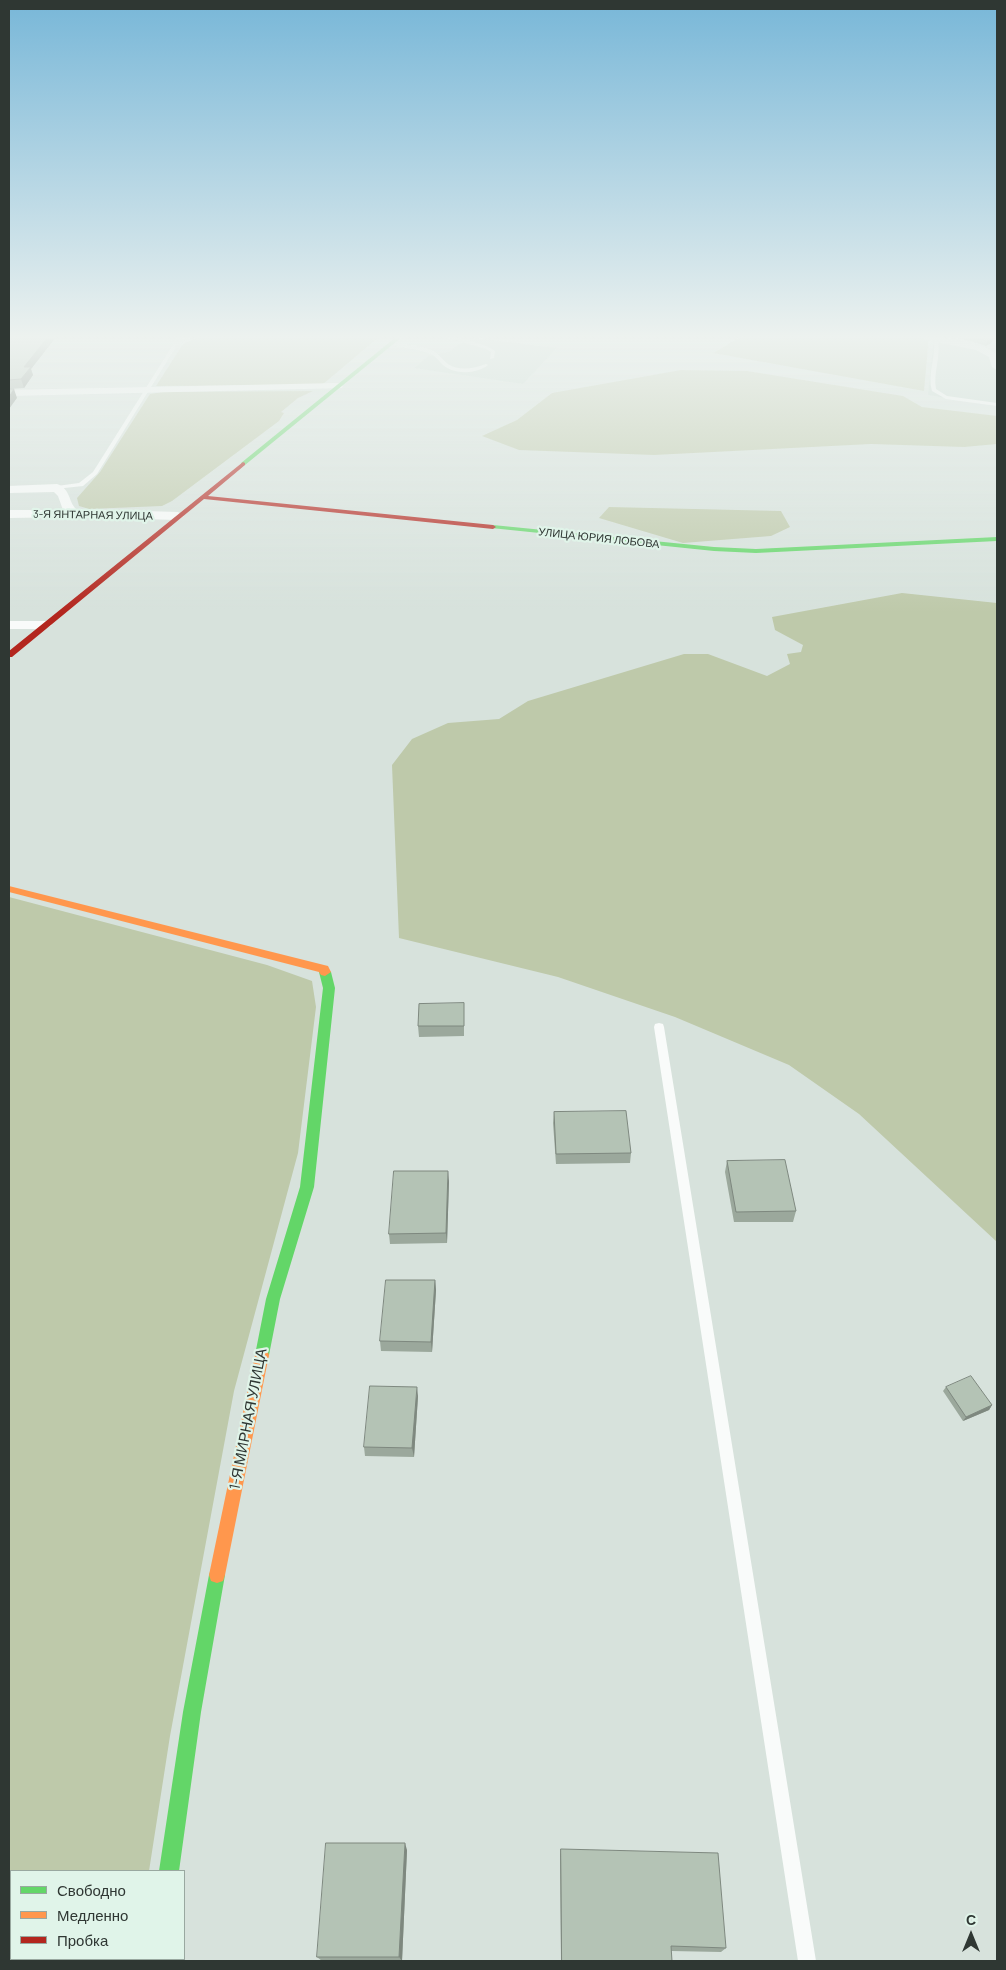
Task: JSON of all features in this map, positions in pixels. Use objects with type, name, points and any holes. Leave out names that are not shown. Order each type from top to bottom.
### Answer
[{"type":"street","points":[[9,655],[285,429]]},
{"type":"street","points":[[9,489],[57,488],[63,492],[67,507],[73,512]]},
{"type":"street","name":"УЛИЦА ЮРИЯ ЛОБОВА","points":[[202,497],[714,549],[765,550],[997,539]]},
{"type":"street","name":"3-Я ЯНТАРНАЯ УЛИЦА","points":[[9,514],[73,512],[178,516]]},
{"type":"street","points":[[9,625],[45,625]]},
{"type":"street","name":"1-Я МИРНАЯ УЛИЦА","points":[[9,889],[324,970],[329,988],[307,1188],[273,1299],[222,1544],[192,1712],[169,1870]]},
{"type":"lane","points":[[57,488],[81,485],[95,472],[123,429]]},
{"type":"lane","points":[[659,1028],[806,1961]]},
{"type":"green space","points":[[128,429],[268,429],[172,501],[162,506],[89,509],[79,506],[77,498],[100,472]]},
{"type":"green space","points":[[497,429],[997,429],[997,444],[964,447],[871,444],[654,455],[519,450],[482,436]]},
{"type":"green space","points":[[609,507],[781,511],[790,527],[771,536],[683,543],[599,518]]},
{"type":"green space","points":[[902,593],[997,603],[997,1242],[859,1114],[789,1065],[675,1017],[558,977],[399,938],[392,765],[412,739],[448,723],[499,719],[528,701],[684,654],[708,654],[767,676],[790,664],[787,654],[801,652],[803,645],[775,630],[772,617]]},
{"type":"green space","points":[[9,897],[267,965],[312,981],[316,1007],[298,1153],[234,1391],[170,1736],[149,1870],[10,1870],[10,1960],[135,1961],[9,1961]]},
{"type":"building","points":[[464,1003],[464,1026],[418,1026],[419,1004]]},
{"type":"building","points":[[626,1111],[631,1153],[556,1154],[554,1112]]},
{"type":"building","points":[[785,1160],[796,1211],[736,1212],[727,1161]]},
{"type":"building","points":[[394,1171],[448,1171],[446,1233],[389,1234]]},
{"type":"building","points":[[386,1280],[435,1280],[431,1342],[380,1341]]},
{"type":"building","points":[[971,1376],[992,1405],[966,1417],[946,1387]]},
{"type":"building","points":[[370,1386],[417,1387],[412,1448],[364,1447]]},
{"type":"building","points":[[326,1843],[405,1843],[399,1957],[317,1957]]},
{"type":"building","points":[[561,1849],[718,1853],[726,1948],[671,1946],[672,1961],[562,1961]]},
{"type":"traffic: fast","points":[[243,464],[286,429]]},
{"type":"traffic: fast","points":[[493,527],[714,549],[756,551],[997,539]]},
{"type":"traffic: fast","points":[[262,1355],[273,1299],[307,1187],[329,988],[325,972]]},
{"type":"traffic: fast","points":[[169,1870],[192,1712],[217,1575]]},
{"type":"traffic: slow","points":[[9,889],[324,969],[325,972]]},
{"type":"traffic: slow","points":[[217,1575],[262,1355]]},
{"type":"traffic: jam","points":[[9,655],[243,464]]},
{"type":"traffic: jam","points":[[202,497],[493,527]]}]
